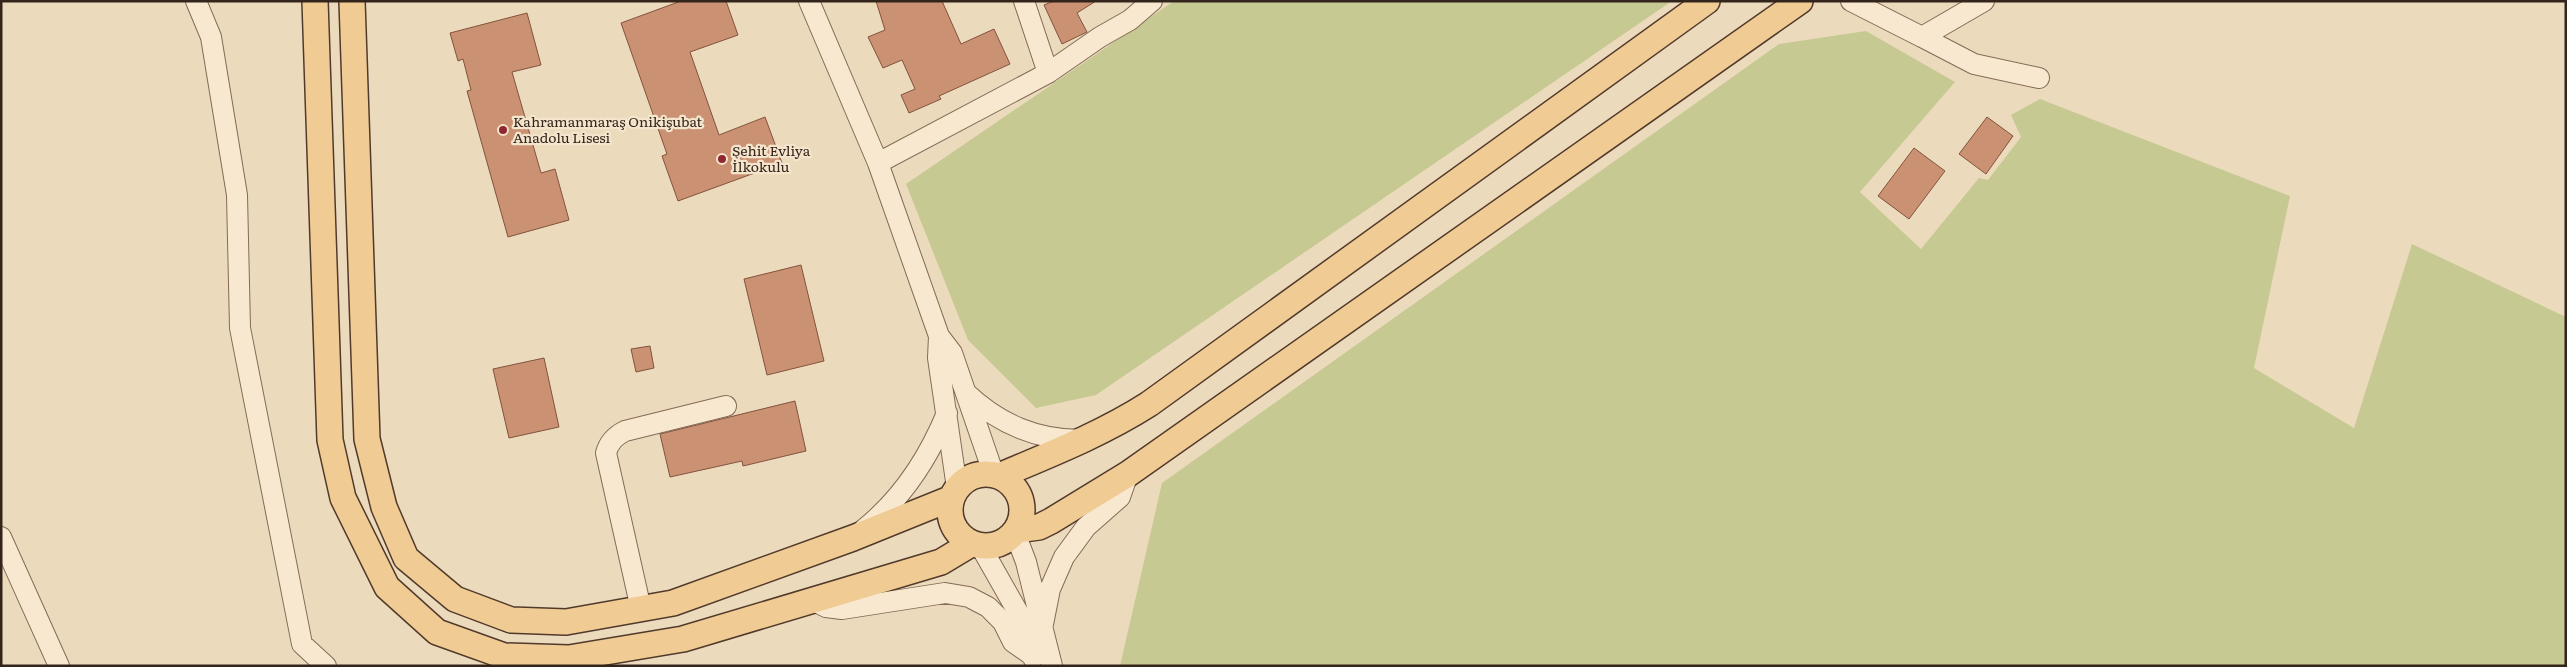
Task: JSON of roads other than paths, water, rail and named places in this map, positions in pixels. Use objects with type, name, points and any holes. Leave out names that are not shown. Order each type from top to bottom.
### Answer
[{"type":"main road","points":[[315,1],[330,440],[343,498],[387,587],[437,632],[504,656],[569,658],[683,639],[941,562],[976,545],[1000,544],[1016,531],[1039,527],[1051,521],[1128,474],[1800,1]]},
{"type":"main road","points":[[352,1],[367,439],[384,507],[406,558],[455,599],[511,620],[566,622],[673,603],[853,538],[954,493],[974,476],[996,476],[1118,424],[1149,404],[1707,1]]},
{"type":"main road","points":[[996,476],[1012,485],[1020,499],[1022,509],[1016,531]]},
{"type":"main road","points":[[954,493],[949,509],[950,520],[958,534],[976,545]]},
{"type":"street","points":[[196,1],[211,37],[237,196],[240,328],[302,644],[326,666]]},
{"type":"street","points":[[809,1],[878,163],[939,336],[952,353],[996,476]]},
{"type":"street","points":[[1024,1],[1048,73]]},
{"type":"street","points":[[878,163],[1048,73],[1100,37],[1127,10],[1152,1]]},
{"type":"street","points":[[1851,1],[1974,64],[2039,78]]},
{"type":"street","points":[[1922,37],[1984,1]]},
{"type":"street","points":[[939,336],[938,358],[947,414],[954,493]]},
{"type":"street","points":[[966,392],[996,417],[1013,426],[1049,438],[1084,440]]},
{"type":"street","points":[[641,609],[606,452],[608,446],[618,435],[625,431],[726,406]]},
{"type":"street","points":[[853,538],[875,520],[912,480],[926,459],[947,414]]},
{"type":"street","points":[[1042,629],[1050,589],[1064,557],[1086,527],[1120,497],[1128,474]]},
{"type":"street","points":[[1016,531],[1026,562],[1052,666]]},
{"type":"street","points":[[1,537],[60,666]]},
{"type":"street","points":[[976,545],[1019,614],[1034,661]]},
{"type":"street","points":[[812,600],[826,607],[842,609],[945,594],[969,597],[996,614],[1013,642],[1034,661]]},
{"type":"place","name":"Kahramanmaraş Onikişubat Anadolu Lisesi","points":[[503,130]]},
{"type":"place","name":"Şehit Evliya İlkokulu","points":[[722,159]]}]
